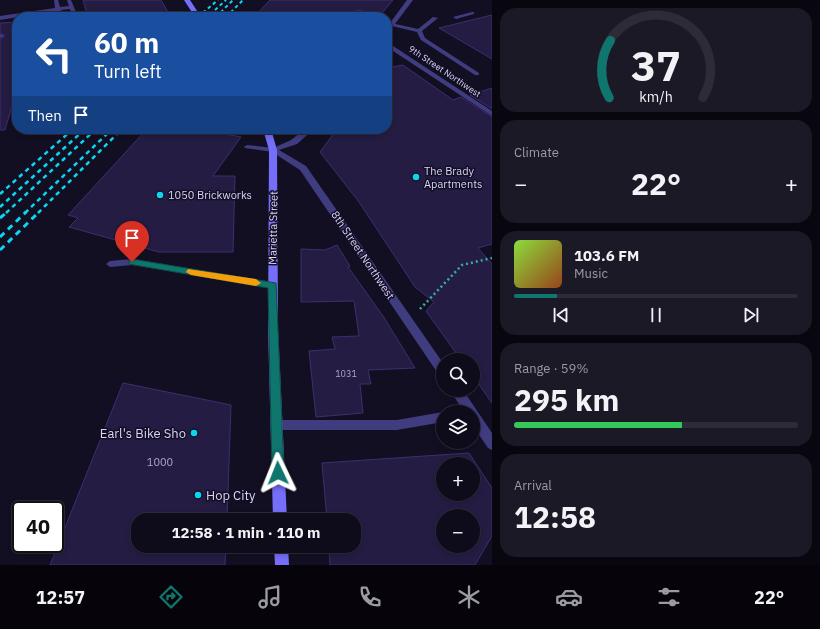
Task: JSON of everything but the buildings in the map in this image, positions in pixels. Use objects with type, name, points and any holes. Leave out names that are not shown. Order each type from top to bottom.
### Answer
[{"type":"street","points":[[187,0],[195,12]]},
{"type":"street","points":[[392,24],[410,0]]},
{"type":"street","name":"9th Street Northwest","points":[[392,47],[492,114]]},
{"type":"street","name":"Marietta Street","points":[[268,134],[273,150],[273,285],[280,513]]},
{"type":"street","points":[[273,150],[294,142],[304,134]]},
{"type":"street","name":"8th Street Northwest","points":[[273,150],[303,168],[436,362]]},
{"type":"street","points":[[480,426],[492,444]]},
{"type":"street","points":[[281,553],[282,565]]},
{"type":"lane","points":[[56,0],[58,12]]},
{"type":"lane","points":[[69,0],[73,12]]},
{"type":"lane","points":[[38,12],[71,7]]},
{"type":"lane","points":[[456,17],[472,13]]},
{"type":"lane","points":[[0,18],[12,16]]},
{"type":"lane","points":[[419,31],[435,18]]},
{"type":"lane","points":[[392,25],[419,31]]},
{"type":"lane","points":[[419,31],[423,39],[477,74]]},
{"type":"lane","points":[[247,147],[273,150]]},
{"type":"lane","points":[[110,264],[132,262],[273,285]]},
{"type":"lane","points":[[276,425],[397,425],[436,418]]},
{"type":"path","points":[[420,309],[462,265],[492,258]]},
{"type":"railway","points":[[204,12],[218,0]]},
{"type":"railway","points":[[215,10],[226,0]]},
{"type":"railway","points":[[221,12],[233,0]]},
{"type":"railway","points":[[231,12],[243,0]]},
{"type":"railway","points":[[0,194],[67,134]]},
{"type":"railway","points":[[0,207],[80,134]]},
{"type":"railway","points":[[6,213],[91,134]]},
{"type":"railway","points":[[25,213],[107,134]]},
{"type":"railway","points":[[39,212],[117,134]]},
{"type":"railway","points":[[0,218],[7,212]]},
{"type":"railway","points":[[0,237],[26,212]]},
{"type":"railway","points":[[0,250],[39,212]]},
{"type":"slow traffic","points":[[191,272],[256,283]]},
{"type":"place","name":"The Brady Apartments","points":[[416,177]]},
{"type":"place","name":"1050 Brickworks","points":[[160,195]]},
{"type":"place","name":"Earl's Bike Sho","points":[[194,433]]},
{"type":"place","name":"Hop City","points":[[198,495]]},
{"type":"route","points":[[132,262],[273,285],[272,328],[278,473]]}]
